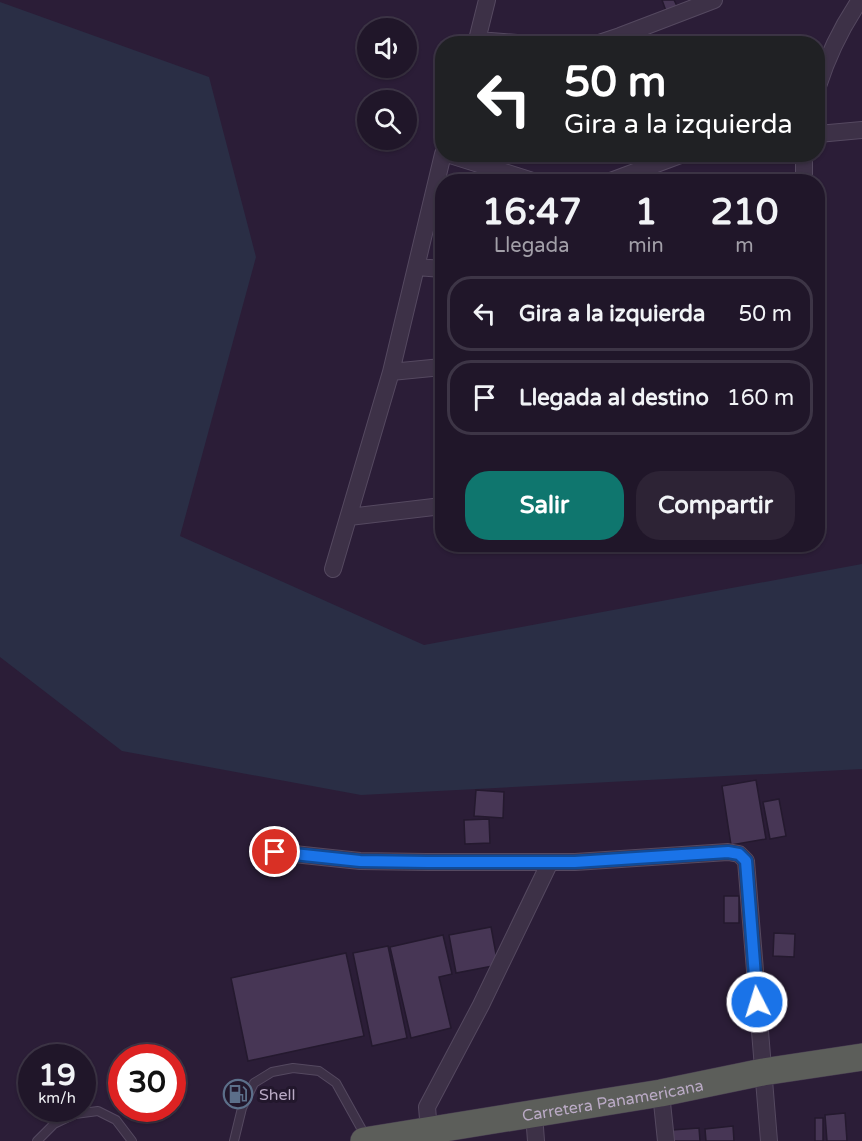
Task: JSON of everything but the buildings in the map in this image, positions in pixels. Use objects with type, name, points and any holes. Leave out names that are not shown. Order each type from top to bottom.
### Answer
[{"type":"highway","name":"Carretera Panamericana","points":[[366,1141],[429,1131],[465,1129],[534,1113],[661,1093],[763,1072],[862,1057]]},
{"type":"street","points":[[478,36],[487,0]]},
{"type":"street","points":[[620,36],[714,0]]},
{"type":"street","points":[[825,65],[848,17],[860,0]]},
{"type":"street","points":[[825,133],[862,130]]},
{"type":"street","points":[[471,162],[510,174]]},
{"type":"street","points":[[629,174],[662,162]]},
{"type":"street","points":[[333,569],[391,372],[435,194]]},
{"type":"street","points":[[417,267],[435,268]]},
{"type":"street","points":[[391,372],[435,368]]},
{"type":"street","points":[[349,517],[435,507]]},
{"type":"street","points":[[275,852],[360,861],[550,862],[728,852],[739,854],[746,861],[769,1141]]},
{"type":"street","points":[[429,1131],[427,1107],[481,1005],[550,862]]},
{"type":"street","points":[[661,1093],[666,1141]]},
{"type":"street","points":[[534,1113],[536,1141]]},
{"type":"lane","points":[[234,1141],[242,1108],[254,1083],[272,1072],[293,1068],[319,1071],[336,1083],[353,1111],[366,1141]]},
{"type":"lane","points":[[38,1141],[54,1124],[75,1114],[98,1111],[116,1120],[132,1141]]},
{"type":"shaded area","points":[[0,2],[209,77],[256,257],[180,536],[424,645],[862,564],[862,769],[361,795],[122,751],[0,657]]},
{"type":"place","name":"Shell","points":[[238,1094]]},
{"type":"route","points":[[275,852],[360,861],[427,862],[575,862],[728,852],[739,854],[746,861],[757,1002]]}]
